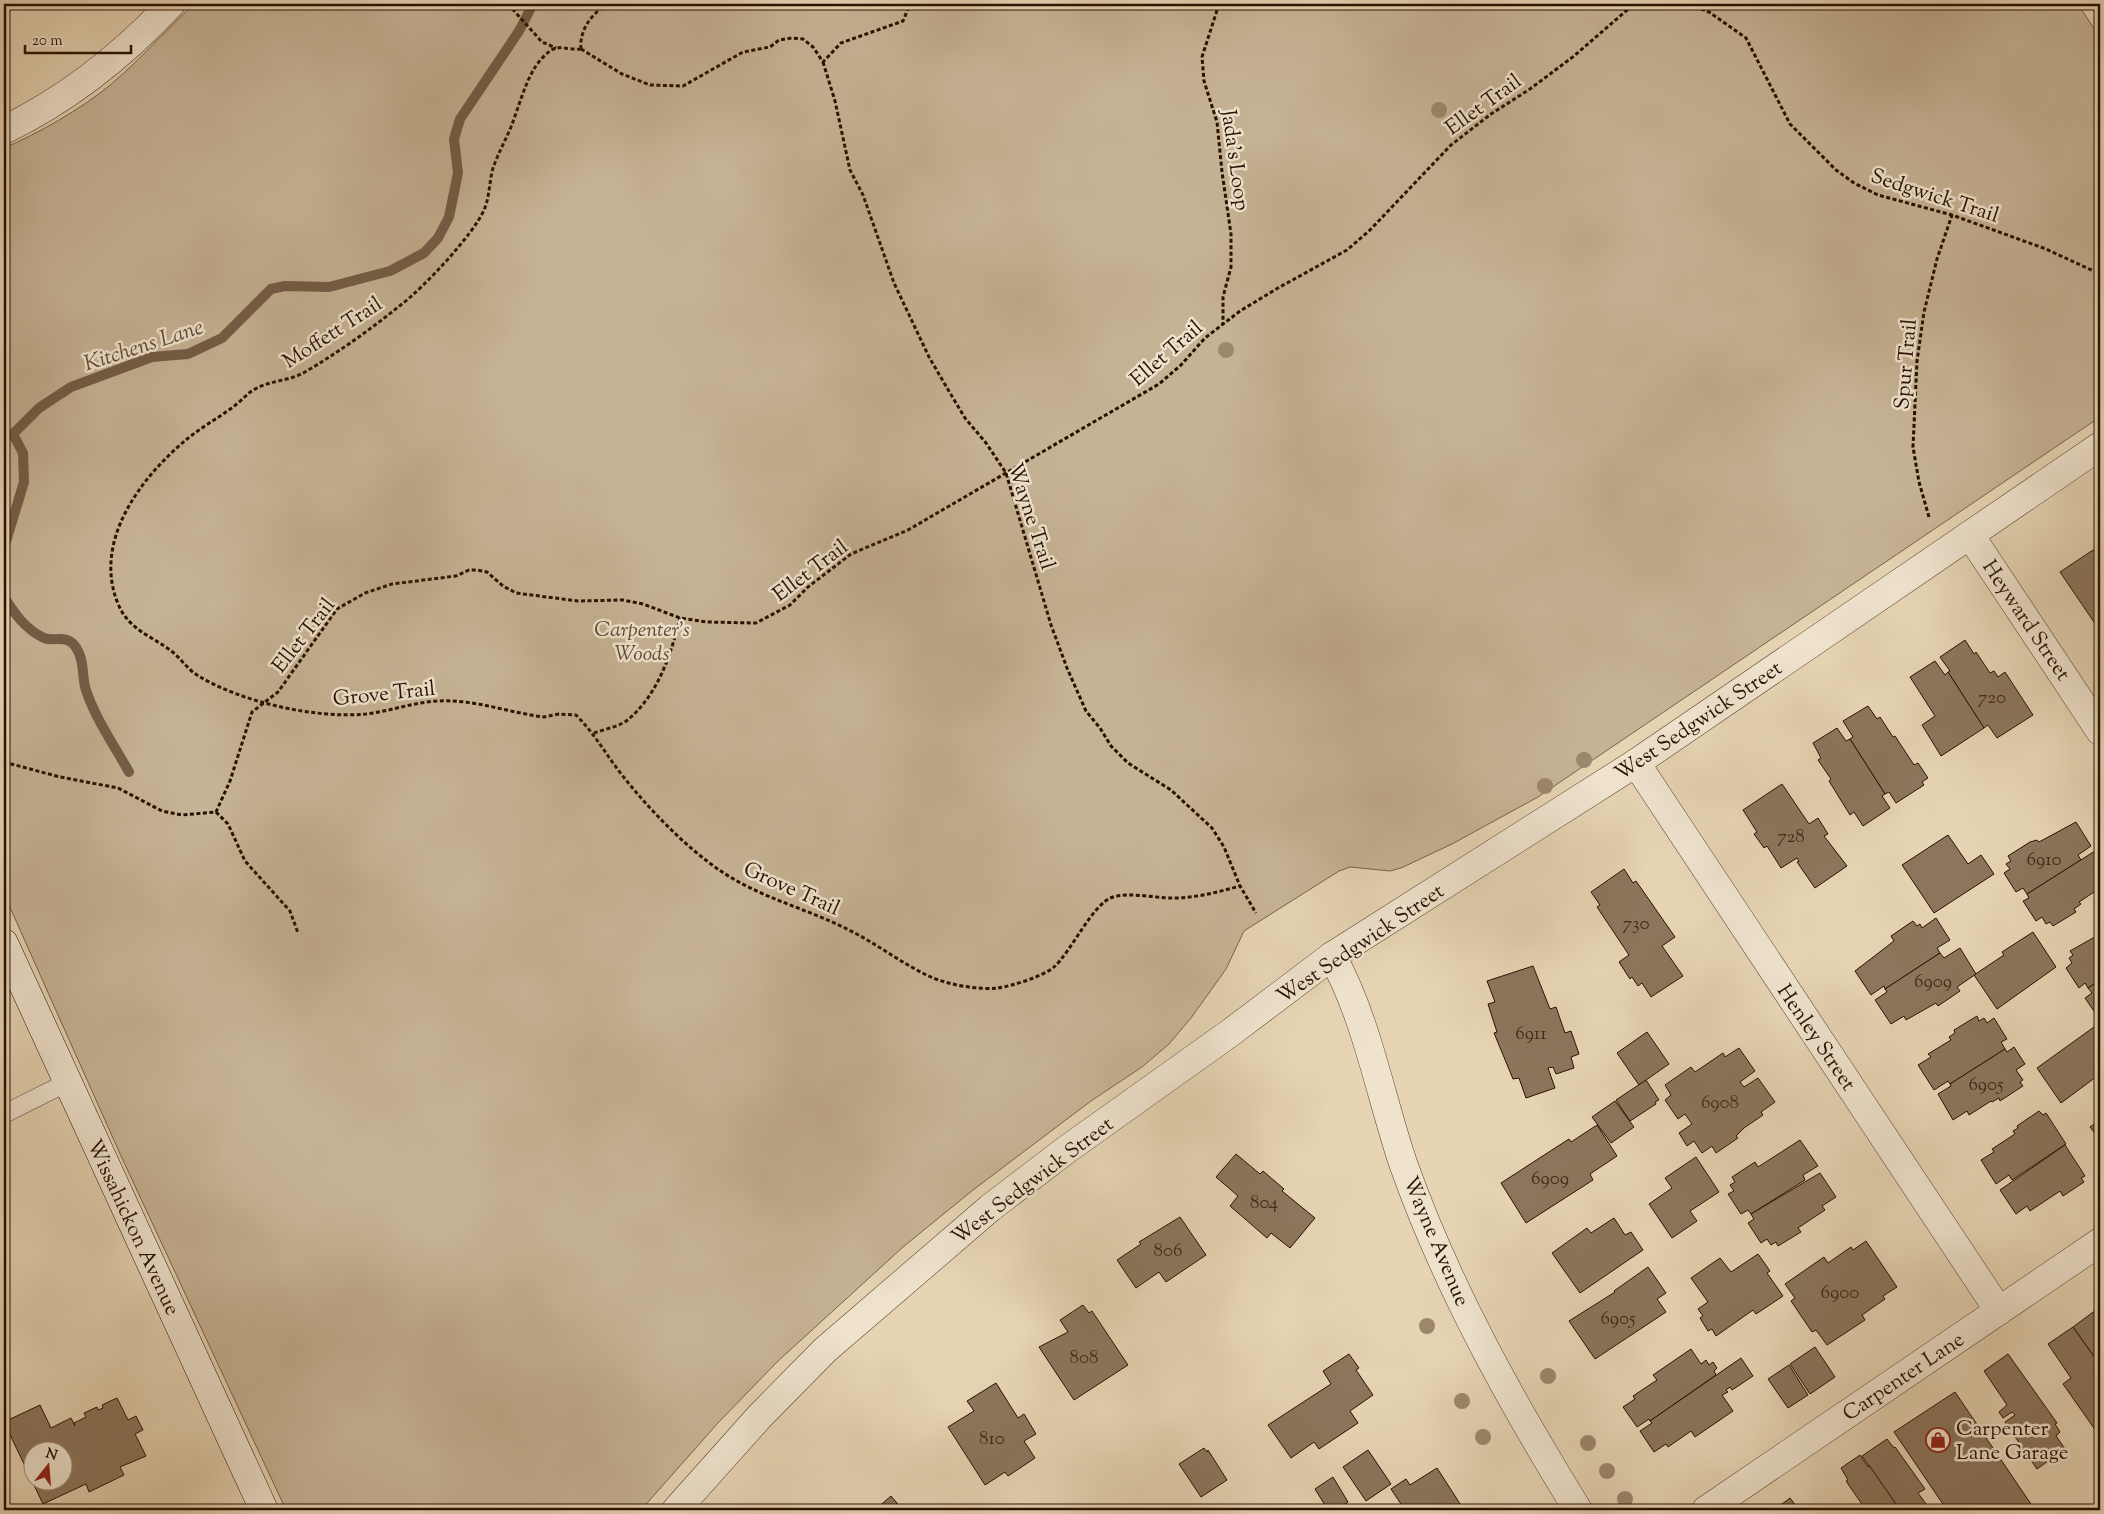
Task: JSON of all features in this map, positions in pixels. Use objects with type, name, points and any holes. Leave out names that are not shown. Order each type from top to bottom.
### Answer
[{"type":"street","points":[[4,130],[49,107],[76,89],[122,52],[171,4]]},
{"type":"street","name":"West Sedgwick Street","points":[[676,1510],[760,1416],[825,1350],[990,1208],[1332,956],[1636,763],[2100,446]]},
{"type":"street","name":"Heyward Street","points":[[1970,535],[2100,731]]},
{"type":"street","name":"Henley Street","points":[[1636,763],[1999,1311]]},
{"type":"street","name":"Wissahickon Avenue","points":[[4,943],[264,1510]]},
{"type":"street","name":"Wayne Avenue","points":[[1332,956],[1353,998],[1403,1163],[1428,1228],[1463,1304],[1505,1386],[1578,1510]]},
{"type":"street","name":"Carpenter Lane","points":[[1706,1510],[2100,1242]]},
{"type":"lane","points":[[4,1114],[68,1082]]},
{"type":"path","points":[[508,4],[542,42],[556,48],[581,50],[622,74],[650,84],[683,86],[743,52],[764,49],[779,40],[803,39],[813,47],[823,62],[841,43],[902,20],[910,4]]},
{"type":"path","points":[[581,50],[583,31],[595,13],[610,4]]},
{"type":"path","name":"Jada's Loop","points":[[1219,4],[1202,57],[1204,81],[1217,122],[1231,234],[1231,267],[1223,297],[1223,324]]},
{"type":"path","name":"Ellet Trail","points":[[216,812],[230,781],[252,712],[278,692],[313,646],[320,631],[337,609],[365,593],[392,584],[456,576],[469,570],[477,570],[487,572],[503,586],[516,593],[578,601],[623,600],[642,604],[680,618],[732,624],[756,623],[770,617],[790,605],[808,587],[851,554],[908,530],[1159,384],[1223,324],[1278,288],[1347,250],[1370,230],[1451,145],[1490,114],[1530,89],[1574,56],[1634,4]]},
{"type":"path","name":"Sedgwick Trail","points":[[1689,4],[1708,12],[1746,38],[1790,124],[1836,170],[1854,183],[1878,195],[1952,215],[2046,249],[2100,274]]},
{"type":"path","name":"Moffett Trail","points":[[265,702],[243,696],[194,674],[175,654],[154,639],[140,633],[129,623],[120,609],[113,590],[110,566],[113,547],[124,514],[144,482],[189,438],[254,390],[271,382],[290,380],[342,349],[413,296],[430,279],[483,213],[489,196],[494,166],[533,70],[545,56],[556,48]]},
{"type":"path","name":"Wayne Trail","points":[[823,62],[835,101],[850,170],[863,195],[894,283],[938,372],[965,418],[986,443],[1006,473],[1051,626],[1066,668],[1086,711],[1100,728],[1111,746],[1128,763],[1170,790],[1212,828],[1224,847],[1240,886],[1256,913]]},
{"type":"path","name":"Spur Trail","points":[[1930,517],[1919,482],[1913,447],[1917,361],[1924,312],[1936,259],[1952,215]]},
{"type":"path","points":[[594,733],[629,720],[652,692],[671,654],[680,618]]},
{"type":"path","name":"Grove Trail","points":[[265,702],[302,712],[341,716],[371,714],[410,704],[442,700],[544,717],[559,714],[576,715],[594,733],[613,763],[659,816],[706,861],[739,882],[782,904],[814,914],[849,930],[932,977],[963,986],[997,988],[1025,980],[1053,968],[1071,948],[1087,920],[1111,898],[1202,896],[1240,886]]},
{"type":"path","points":[[4,762],[60,777],[118,788],[162,810],[182,815],[216,812],[228,824],[245,861],[290,911],[298,933]]},
{"type":"green space","name":"Carpenter's Woods","points":[[194,4],[2078,4],[2100,38],[2100,417],[1538,797],[1452,844],[1401,868],[1390,871],[1350,867],[1339,871],[1244,931],[1226,969],[1191,1018],[1169,1044],[1142,1067],[1091,1101],[973,1190],[903,1247],[777,1362],[717,1424],[641,1510],[286,1510],[121,1156],[4,894],[4,148],[30,136],[98,95],[131,66]]},
{"type":"building","points":[[2093,550],[2100,560],[2100,631],[2060,572]]},
{"type":"building","points":[[1965,640],[1974,654],[1976,652],[1990,673],[1994,671],[1998,677],[2005,672],[2033,715],[1997,738],[1988,725],[1984,728],[1940,657]]},
{"type":"building","points":[[1935,661],[1945,675],[1948,672],[1984,728],[1941,756],[1922,725],[1935,716],[1910,677]]},
{"type":"building","points":[[1868,706],[1877,719],[1880,717],[1893,737],[1895,736],[1914,765],[1918,763],[1928,778],[1922,782],[1924,785],[1896,803],[1889,792],[1885,794],[1850,739],[1853,737],[1843,721]]},
{"type":"building","points":[[1837,728],[1846,741],[1850,739],[1885,794],[1882,796],[1890,808],[1863,826],[1854,812],[1850,815],[1829,781],[1831,779],[1818,760],[1821,758],[1813,743]]},
{"type":"building","points":[[1782,784],[1809,824],[1818,818],[1828,834],[1824,836],[1847,866],[1815,888],[1797,862],[1799,861],[1797,858],[1781,868],[1767,846],[1764,848],[1754,834],[1757,832],[1743,810]]},
{"type":"building","points":[[2076,822],[2091,846],[2078,855],[2081,860],[2027,894],[2023,888],[2016,892],[2004,873],[2010,869],[2006,864],[2011,861],[2008,856],[2030,842],[2037,840],[2039,842]]},
{"type":"building","points":[[1948,835],[1968,864],[1981,855],[1994,874],[1934,913],[1902,865]]},
{"type":"building","points":[[2095,851],[2100,859],[2100,883],[2098,884],[2100,888],[2079,902],[2081,904],[2074,909],[2076,912],[2053,926],[2050,922],[2046,924],[2042,917],[2036,921],[2023,901],[2029,898],[2027,894]]},
{"type":"building","points":[[1624,869],[1633,883],[1636,881],[1675,937],[1662,946],[1683,976],[1651,997],[1642,983],[1638,986],[1632,977],[1630,979],[1619,962],[1629,955],[1597,907],[1600,905],[1591,892]]},
{"type":"building","points":[[1936,918],[1950,940],[1937,948],[1940,953],[1885,989],[1884,986],[1871,995],[1855,971],[1894,941],[1891,936],[1913,921],[1917,926],[1920,924],[1922,928]]},
{"type":"building","points":[[2033,932],[2056,967],[1997,1009],[1974,975],[2004,955],[2002,952]]},
{"type":"building","points":[[2100,934],[2100,980],[2088,988],[2085,983],[2079,988],[2066,968],[2072,963],[2069,958],[2073,955],[2070,951]]},
{"type":"building","points":[[1960,948],[1976,974],[1957,987],[1960,991],[1938,1006],[1936,1003],[1906,1020],[1904,1016],[1891,1024],[1875,1000],[1887,992],[1885,989],[1940,953],[1944,958]]},
{"type":"building","points":[[1533,966],[1550,1009],[1556,1007],[1565,1033],[1571,1031],[1579,1054],[1571,1057],[1574,1068],[1556,1074],[1553,1067],[1548,1068],[1555,1088],[1526,1098],[1519,1078],[1513,1079],[1494,1033],[1497,1032],[1488,1004],[1495,1002],[1487,981]]},
{"type":"building","points":[[2100,980],[2100,1020],[2085,998],[2092,993],[2088,988]]},
{"type":"building","points":[[1977,1016],[1979,1021],[1984,1018],[1987,1023],[1994,1018],[2007,1039],[2001,1042],[2005,1049],[1950,1084],[1948,1081],[1934,1090],[1918,1065],[1931,1057],[1928,1054],[1951,1040],[1949,1037],[1955,1033],[1954,1030]]},
{"type":"building","points":[[2094,1027],[2100,1036],[2100,1074],[2061,1103],[2037,1068]]},
{"type":"building","points":[[1647,1032],[1669,1064],[1639,1085],[1617,1053]]},
{"type":"building","points":[[2014,1047],[2025,1064],[2016,1070],[2023,1080],[2020,1082],[2023,1086],[2000,1101],[1999,1098],[1991,1101],[1969,1115],[1967,1111],[1953,1120],[1938,1094],[1951,1086],[1950,1084],[2005,1049],[2007,1052]]},
{"type":"building","points":[[1739,1048],[1755,1071],[1740,1082],[1744,1087],[1758,1078],[1775,1102],[1761,1112],[1763,1115],[1744,1128],[1736,1136],[1738,1138],[1716,1153],[1712,1146],[1702,1153],[1694,1141],[1687,1146],[1679,1133],[1692,1124],[1685,1114],[1678,1119],[1665,1100],[1671,1095],[1665,1085],[1691,1067],[1695,1072],[1723,1053],[1725,1057]]},
{"type":"building","points":[[1646,1080],[1659,1100],[1630,1121],[1616,1100]]},
{"type":"building","points":[[1615,1101],[1634,1127],[1611,1143],[1592,1117]]},
{"type":"building","points":[[2039,1111],[2043,1115],[2046,1113],[2066,1144],[2012,1180],[2009,1175],[1996,1184],[1981,1160],[1994,1152],[1992,1149],[2015,1134],[2013,1131],[2018,1128],[2017,1126]]},
{"type":"building","points":[[2100,1120],[2100,1140],[2090,1127]]},
{"type":"building","points":[[1597,1125],[1617,1156],[1590,1174],[1593,1180],[1526,1223],[1501,1183],[1569,1139],[1571,1142]]},
{"type":"building","points":[[1800,1140],[1818,1166],[1803,1175],[1805,1180],[1751,1214],[1748,1210],[1741,1214],[1728,1194],[1734,1191],[1730,1185],[1735,1182],[1732,1177],[1755,1162],[1758,1167]]},
{"type":"building","points":[[2065,1145],[2085,1176],[2081,1178],[2084,1182],[2063,1196],[2060,1191],[2030,1211],[2027,1206],[2016,1214],[2000,1190]]},
{"type":"building","points":[[1236,1154],[1260,1174],[1263,1171],[1284,1189],[1282,1191],[1315,1218],[1290,1248],[1271,1233],[1267,1238],[1230,1206],[1238,1196],[1216,1177]]},
{"type":"building","points":[[1696,1157],[1719,1192],[1690,1211],[1697,1221],[1672,1238],[1649,1204],[1672,1188],[1665,1178]]},
{"type":"building","points":[[1820,1173],[1836,1197],[1822,1206],[1825,1210],[1798,1228],[1801,1232],[1778,1246],[1776,1242],[1771,1245],[1767,1239],[1761,1243],[1748,1223],[1754,1219],[1751,1214]]},
{"type":"building","points":[[1180,1217],[1206,1255],[1166,1282],[1159,1272],[1136,1288],[1117,1260],[1141,1244],[1139,1242]]},
{"type":"building","points":[[1614,1218],[1625,1235],[1631,1232],[1643,1250],[1580,1293],[1552,1253],[1587,1228],[1591,1233]]},
{"type":"building","points":[[1866,1241],[1897,1287],[1883,1296],[1885,1299],[1862,1315],[1865,1320],[1827,1345],[1816,1330],[1812,1332],[1791,1301],[1795,1298],[1785,1284],[1824,1257],[1828,1263],[1851,1247],[1853,1250]]},
{"type":"building","points":[[1758,1254],[1770,1271],[1767,1273],[1783,1296],[1756,1314],[1753,1310],[1716,1336],[1712,1329],[1708,1331],[1700,1318],[1703,1316],[1698,1309],[1708,1302],[1691,1278],[1720,1258],[1731,1272]]},
{"type":"building","points":[[1648,1267],[1666,1293],[1657,1299],[1666,1312],[1595,1359],[1569,1321],[1615,1292]]},
{"type":"building","points":[[1083,1305],[1089,1313],[1092,1311],[1128,1365],[1074,1400],[1039,1347],[1068,1332],[1060,1320]]},
{"type":"building","points":[[2100,1307],[2100,1365],[2073,1327]]},
{"type":"building","points":[[2073,1327],[2100,1365],[2100,1428],[2096,1431],[2063,1384],[2071,1378],[2048,1344]]},
{"type":"building","points":[[1815,1347],[1835,1377],[1810,1394],[1790,1364]]},
{"type":"building","points":[[1691,1349],[1701,1364],[1706,1360],[1709,1365],[1713,1362],[1717,1368],[1714,1371],[1716,1375],[1650,1421],[1649,1419],[1637,1427],[1623,1407],[1635,1399],[1633,1396],[1657,1380],[1653,1375]]},
{"type":"building","points":[[1349,1354],[1359,1368],[1356,1370],[1373,1395],[1350,1411],[1358,1423],[1319,1449],[1314,1442],[1291,1458],[1268,1425],[1331,1384],[1323,1371]]},
{"type":"building","points":[[2008,1354],[2057,1423],[2055,1424],[2060,1432],[2056,1436],[2065,1449],[2037,1469],[2005,1422],[2015,1415],[2012,1412],[2003,1418],[1999,1412],[2007,1405],[1984,1371]]},
{"type":"building","points":[[1741,1358],[1753,1376],[1732,1390],[1730,1387],[1726,1390],[1728,1392],[1722,1395],[1733,1411],[1695,1437],[1691,1431],[1668,1447],[1666,1444],[1654,1452],[1640,1431],[1652,1423],[1650,1421]]},
{"type":"building","points":[[1789,1365],[1808,1395],[1788,1408],[1768,1379]]},
{"type":"building","points":[[996,1383],[1018,1418],[1024,1414],[1036,1434],[1024,1441],[1035,1458],[1008,1476],[1005,1472],[985,1485],[948,1427],[974,1411],[967,1401]]},
{"type":"building","points":[[1955,1392],[2035,1510],[1947,1510],[1894,1432]]},
{"type":"building","points":[[117,1398],[128,1420],[136,1416],[143,1430],[135,1434],[146,1456],[120,1467],[124,1475],[89,1492],[86,1484],[72,1491],[72,1442],[22,1442],[22,1460],[4,1422],[40,1405],[51,1428],[71,1418],[75,1426],[74,1423],[86,1417],[84,1413],[97,1407],[98,1410],[103,1408],[102,1405]]},
{"type":"building","points":[[1887,1439],[1895,1447],[1925,1489],[1918,1493],[1929,1508],[1925,1510],[1900,1510],[1862,1456]]},
{"type":"building","points":[[1204,1448],[1207,1452],[1208,1450],[1227,1480],[1201,1497],[1179,1464]]},
{"type":"building","points":[[1368,1450],[1391,1484],[1366,1501],[1343,1467]]},
{"type":"building","points":[[1860,1455],[1900,1510],[1866,1510],[1846,1481],[1848,1480],[1841,1468]]},
{"type":"building","points":[[1437,1468],[1464,1510],[1405,1510],[1391,1489],[1406,1479],[1410,1485]]},
{"type":"building","points":[[1333,1477],[1348,1502],[1336,1510],[1328,1510],[1315,1489]]},
{"type":"building","points":[[38,1492],[69,1492],[43,1504]]},
{"type":"building","points":[[891,1496],[903,1510],[875,1510]]},
{"type":"building","points":[[1790,1498],[1799,1510],[1774,1510]]},
{"type":"waterway","name":"Kitchens Lane","points":[[4,438],[13,434],[39,408],[71,387],[152,357],[188,354],[222,338],[271,289],[285,286],[329,287],[390,271],[424,253],[438,238],[449,217],[458,173],[454,139],[460,119],[519,31],[533,4]]},
{"type":"waterway","points":[[4,548],[24,482],[23,453],[13,434]]},
{"type":"waterway","points":[[4,597],[31,630],[44,638],[68,640],[75,646],[80,656],[85,687],[89,698],[105,731],[129,772]]},
{"type":"place","name":"Carpenter Lane Garage","points":[[1938,1440]]}]
